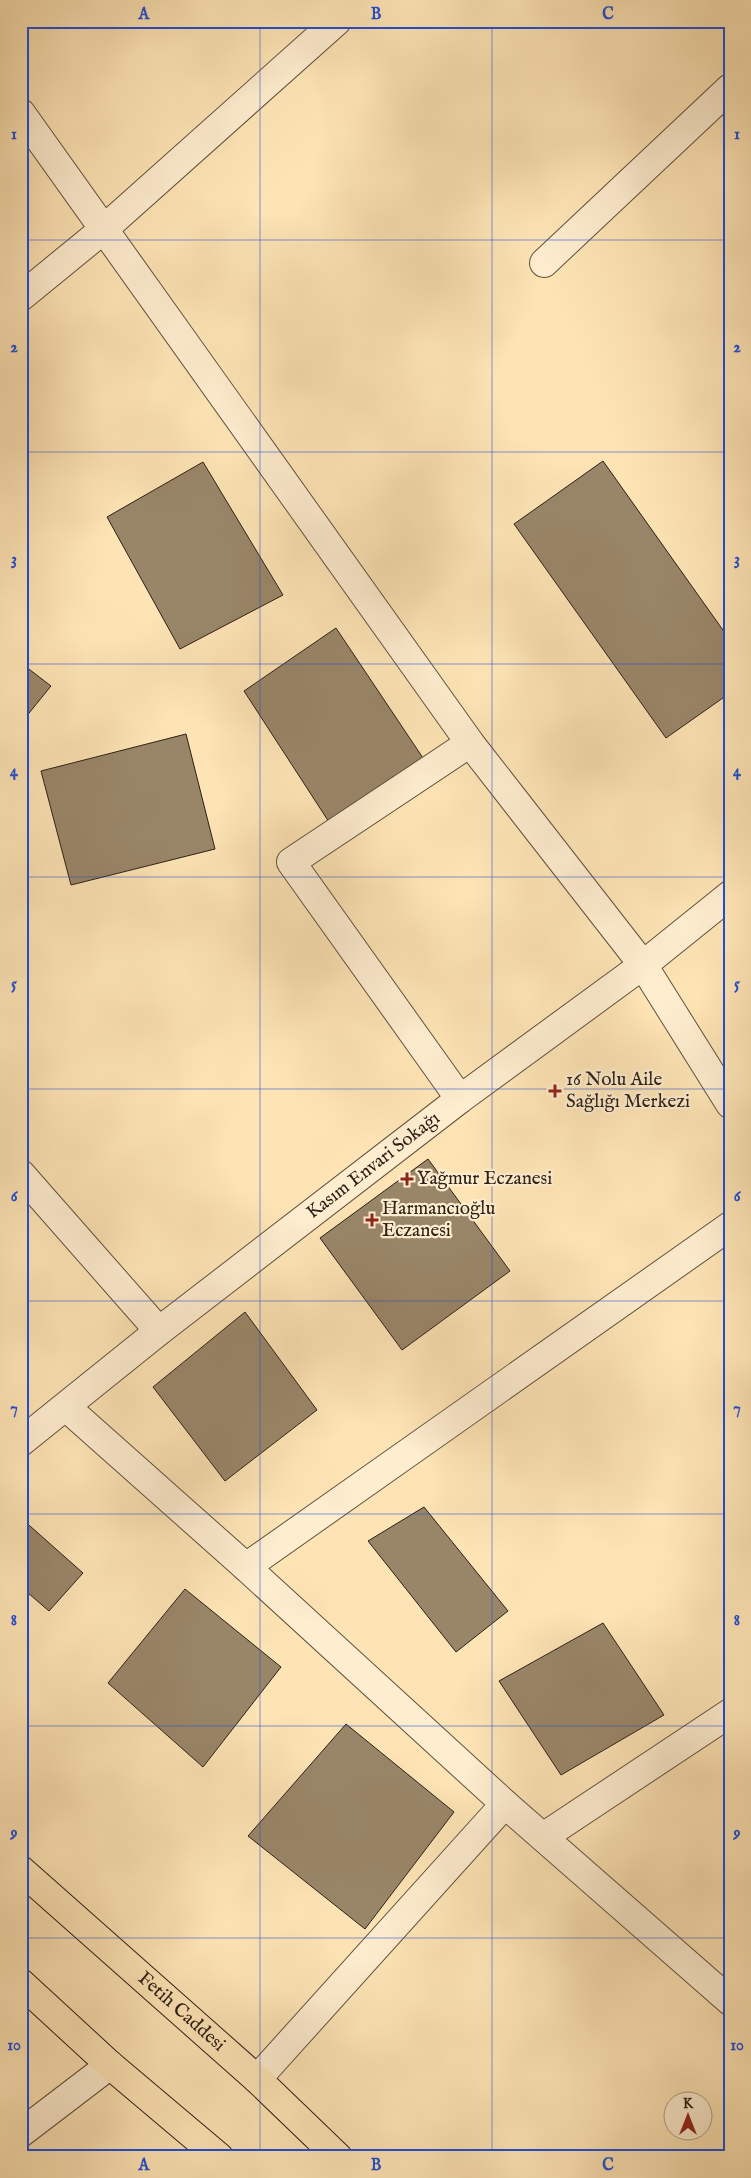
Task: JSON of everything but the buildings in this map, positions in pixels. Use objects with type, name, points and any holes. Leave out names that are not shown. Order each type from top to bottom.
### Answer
[{"type":"main road","name":"Fetih Caddesi","points":[[21,1870],[257,2079],[338,2157]]},
{"type":"main road","points":[[21,1983],[110,2065],[219,2157]]},
{"type":"street","points":[[21,297],[104,229],[337,21]]},
{"type":"street","points":[[544,263],[729,91]]},
{"type":"street","points":[[21,113],[470,743],[643,964],[730,1104]]},
{"type":"street","points":[[460,1099],[290,862],[470,743]]},
{"type":"street","name":"Kasım Envari Sokağı","points":[[25,1433],[66,1407],[159,1331],[460,1099],[643,964],[730,895]]},
{"type":"street","points":[[21,1174],[159,1331]]},
{"type":"street","points":[[246,1567],[730,1226]]},
{"type":"street","points":[[66,1407],[246,1567],[505,1804],[730,2001]]},
{"type":"street","points":[[543,1837],[730,1713]]},
{"type":"street","points":[[257,2079],[505,1804]]},
{"type":"street","points":[[21,2134],[110,2065]]},
{"type":"place","name":"16 Nolu Aile Sağlığı Merkezi","points":[[555,1091]]},
{"type":"place","name":"Yağmur Eczanesi","points":[[407,1179]]},
{"type":"place","name":"Harmancıoğlu Eczanesi","points":[[372,1220]]}]
